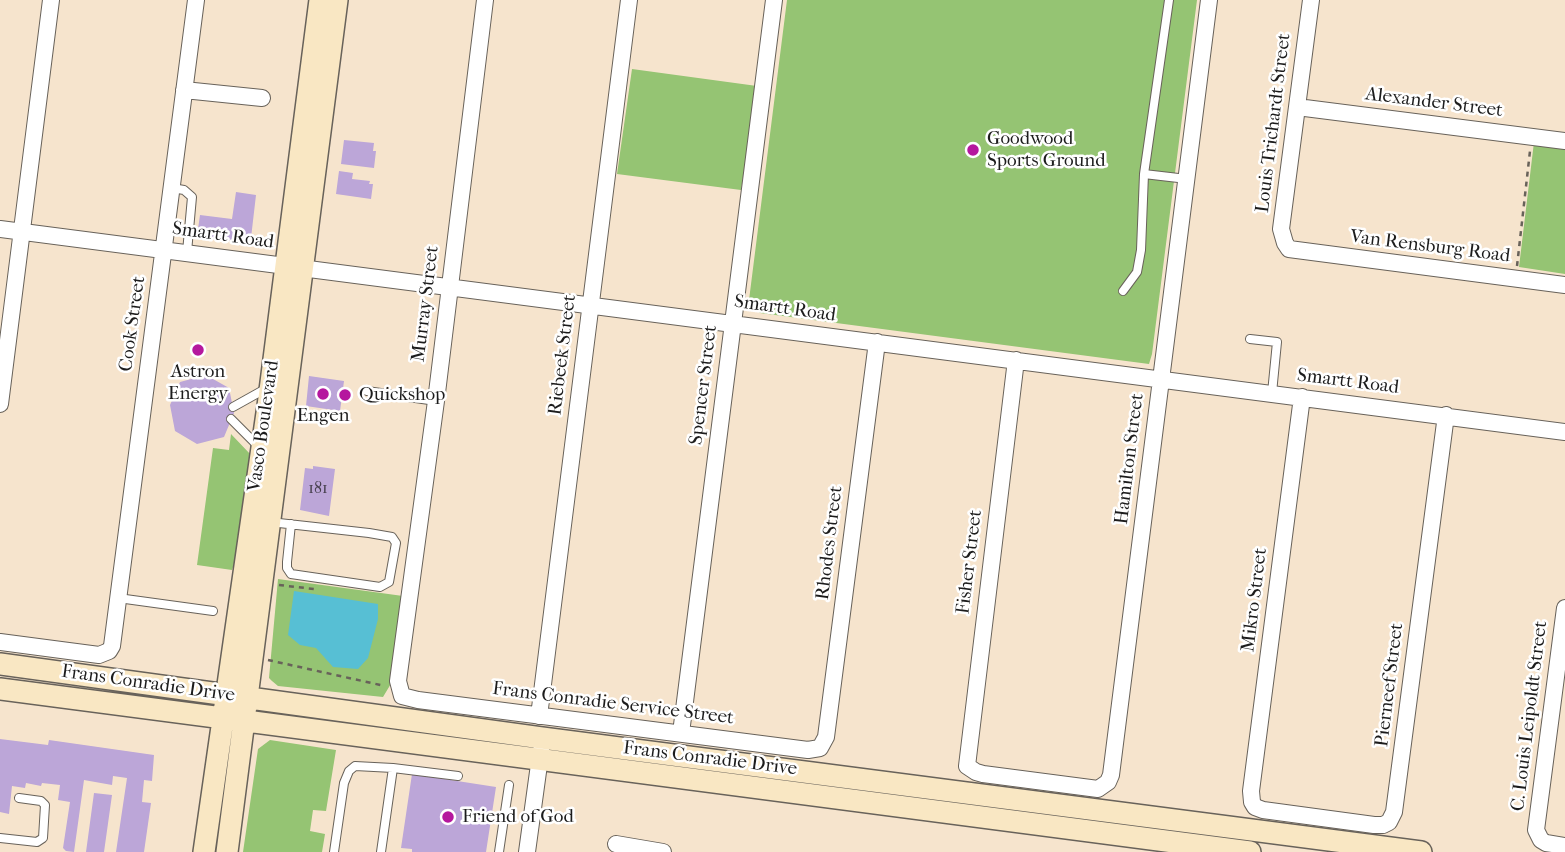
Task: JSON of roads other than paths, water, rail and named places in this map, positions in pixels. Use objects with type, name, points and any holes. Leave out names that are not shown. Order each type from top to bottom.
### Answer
[{"type":"main road","name":"Vasco Boulevard","points":[[227,852],[270,522],[320,0]]},
{"type":"main road","name":"Vasco Boulevard","points":[[204,852],[261,449],[294,267],[337,0]]},
{"type":"main road","name":"Frans Conradie Drive","points":[[0,664],[1421,852]]},
{"type":"main road","name":"Frans Conradie Drive","points":[[0,689],[1250,852]]},
{"type":"main road","points":[[0,697],[38,694]]},
{"type":"street","points":[[0,404],[51,0]]},
{"type":"street","name":"Cook Street","points":[[0,642],[99,655],[108,652],[112,646],[196,0]]},
{"type":"street","name":"Murray Street","points":[[400,692],[408,599],[436,401],[485,0]]},
{"type":"street","name":"Riebeek Street","points":[[539,716],[629,0]]},
{"type":"street","name":"Spencer Street","points":[[681,733],[774,0]]},
{"type":"street","name":"Hamilton Street","points":[[970,769],[983,774],[1098,789],[1108,782],[1209,0]]},
{"type":"street","name":"Louis Trichardt Street","points":[[1289,248],[1284,243],[1281,229],[1311,0]]},
{"type":"street","points":[[184,90],[262,98]]},
{"type":"street","name":"Alexander Street","points":[[1297,107],[1565,141]]},
{"type":"street","name":"Smartt Road","points":[[0,229],[1565,432]]},
{"type":"street","name":"Van Rensburg Road","points":[[1289,248],[1565,285]]},
{"type":"street","name":"Rhodes Street","points":[[820,748],[826,737],[877,342]]},
{"type":"street","name":"Fisher Street","points":[[970,769],[967,759],[1016,360]]},
{"type":"street","name":"Mikro Street","points":[[1255,807],[1251,802],[1251,791],[1302,397]]},
{"type":"street","name":"Pierneef Street","points":[[1255,807],[1374,825],[1383,825],[1393,816],[1446,415]]},
{"type":"street","name":"C. Louis Leipoldt Street","points":[[1565,608],[1536,830],[1546,843],[1565,846]]},
{"type":"street","name":"Frans Conradie Service Street","points":[[400,692],[418,700],[808,750],[820,748]]},
{"type":"street","points":[[527,852],[542,737]]},
{"type":"street","points":[[616,844],[663,852]]},
{"type":"lane","points":[[1124,291],[1137,272],[1141,250],[1144,174],[1169,0]]},
{"type":"lane","points":[[1144,174],[1187,179]]},
{"type":"lane","points":[[172,188],[184,190],[192,197],[187,252]]},
{"type":"lane","points":[[1250,339],[1276,342],[1272,393]]},
{"type":"lane","points":[[233,407],[271,386]]},
{"type":"lane","points":[[367,391],[436,401]]},
{"type":"lane","points":[[231,419],[261,449]]},
{"type":"lane","points":[[270,522],[292,524],[392,537],[396,543],[389,582],[380,587],[291,574],[286,562],[292,524]]},
{"type":"lane","points":[[118,598],[213,611]]},
{"type":"lane","points":[[334,852],[344,783],[349,771],[355,766],[458,776]]},
{"type":"lane","points":[[382,852],[393,768]]},
{"type":"lane","points":[[499,852],[509,785]]},
{"type":"lane","points":[[0,838],[37,842],[43,838],[45,804],[19,797]]},
{"type":"water","points":[[294,591],[378,604],[378,619],[368,658],[358,669],[333,667],[316,648],[300,645],[288,635]]},
{"type":"place","name":"Goodwood Sports Ground","points":[[973,150]]},
{"type":"place","name":"Astron Energy","points":[[198,350]]},
{"type":"place","name":"Engen","points":[[323,394]]},
{"type":"place","name":"Quickshop","points":[[345,395]]},
{"type":"place","name":"Friend of God","points":[[448,817]]}]
